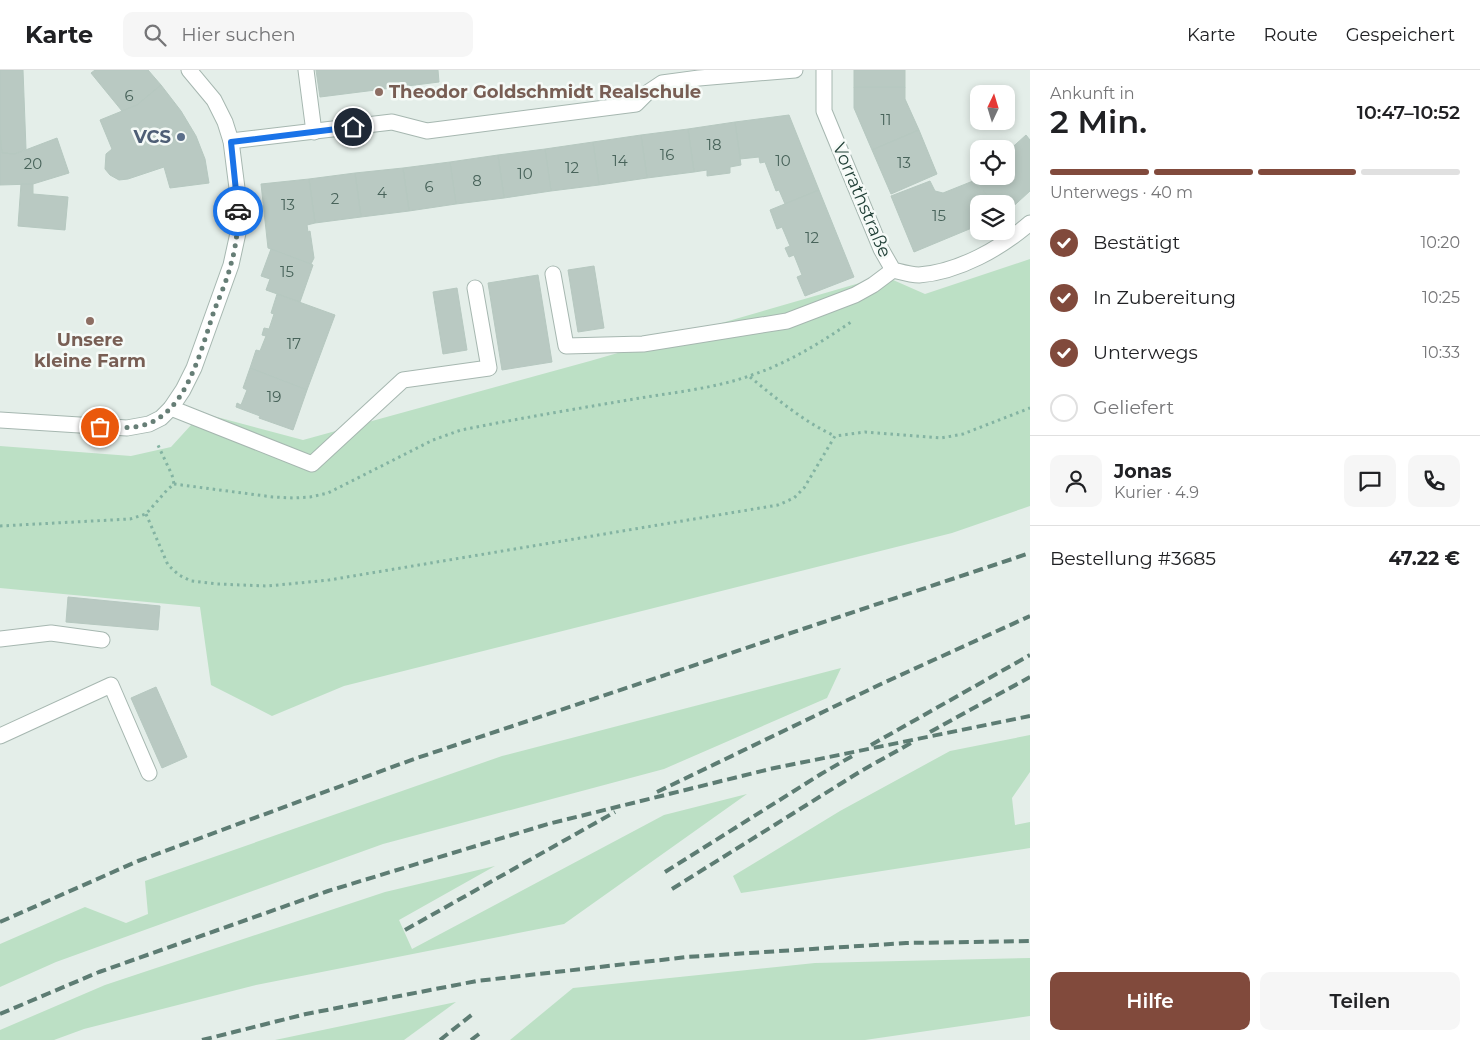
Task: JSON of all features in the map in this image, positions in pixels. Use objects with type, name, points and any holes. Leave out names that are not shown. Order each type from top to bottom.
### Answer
[{"type":"street","points":[[0,420],[118,428],[150,424],[171,408],[184,390],[194,368],[231,265],[238,233],[239,204],[231,142],[225,122],[214,100],[189,70]]},
{"type":"street","points":[[306,70],[314,132]]},
{"type":"street","points":[[231,142],[392,122],[427,131],[636,104],[647,93],[662,83],[795,70]]},
{"type":"street","name":"Vorrathstraße","points":[[824,70],[824,111],[881,249],[893,270],[918,275],[937,272],[964,263],[993,249],[1030,223]]},
{"type":"street","points":[[553,274],[566,346],[643,344],[787,321],[855,295],[873,285],[893,270]]},
{"type":"street","points":[[171,408],[312,464],[403,380],[489,368],[475,288]]},
{"type":"street","points":[[0,640],[51,633],[102,640]]},
{"type":"street","points":[[0,736],[110,685],[149,773]]},
{"type":"path","points":[[0,526],[130,519],[146,514],[174,484],[273,497],[310,497],[328,493],[433,440],[462,430],[694,389],[750,376],[775,367],[800,354],[822,342],[854,320]]},
{"type":"path","points":[[750,376],[777,399],[819,428],[836,436],[866,432],[941,438],[963,434],[1030,408]]},
{"type":"path","points":[[150,424],[174,484]]},
{"type":"path","points":[[146,514],[168,565],[179,575],[191,581],[268,586],[329,580],[778,505],[794,498],[804,488],[836,436]]},
{"type":"green space","points":[[1030,259],[1030,506],[952,533],[344,686],[272,716],[211,685],[200,607],[0,588],[0,446],[131,456],[171,447],[202,413],[303,440],[590,361],[884,276],[925,294]]},
{"type":"green space","points":[[841,668],[827,698],[664,769],[383,844],[56,962],[0,987],[0,944],[85,907],[126,923],[148,914],[145,881],[502,756]]},
{"type":"green space","points":[[1030,735],[1030,772],[1012,798],[1015,825],[1030,822],[1030,848],[741,893],[733,876],[840,811],[950,751]]},
{"type":"green space","points":[[747,794],[564,924],[256,985],[84,1029],[54,1040],[0,1040],[0,1030],[105,985],[385,892],[495,866],[399,920],[412,949],[664,815]]},
{"type":"green space","points":[[1030,958],[1030,1016],[865,1040],[510,1040],[573,988],[815,963]]},
{"type":"green space","points":[[456,1002],[404,1040],[275,1040]]},
{"type":"building","points":[[0,70],[23,70],[26,149],[15,154],[2,153],[0,135]]},
{"type":"building","points":[[95,70],[148,70],[161,85],[137,105],[122,111],[91,73]]},
{"type":"building","points":[[316,70],[438,70],[439,82],[320,97]]},
{"type":"building","points":[[854,70],[905,70],[905,87],[854,87]]},
{"type":"building","points":[[161,85],[181,111],[196,136],[205,159],[209,183],[170,188],[164,167],[128,179],[119,180],[110,175],[105,169],[106,154],[112,149],[100,120],[137,105]]},
{"type":"building","points":[[854,87],[905,87],[905,99],[919,130],[872,150],[854,108]]},
{"type":"building","points":[[789,115],[819,190],[785,204],[779,190],[776,191],[765,162],[760,163],[759,157],[740,159],[735,122]]},
{"type":"building","points":[[735,122],[741,165],[730,167],[730,173],[707,176],[707,170],[694,172],[688,129]]},
{"type":"building","points":[[688,129],[694,172],[647,178],[641,135]]},
{"type":"building","points":[[919,130],[937,174],[891,194],[872,150]]},
{"type":"building","points":[[0,135],[2,153],[15,154],[57,138],[69,173],[33,184],[0,185]]},
{"type":"building","points":[[641,135],[647,178],[599,185],[593,142]]},
{"type":"building","points":[[1026,135],[1030,140],[1030,191],[1015,205],[1015,195],[987,195],[978,185],[1015,185],[1015,145]]},
{"type":"building","points":[[593,142],[599,185],[551,191],[545,149]]},
{"type":"building","points":[[545,149],[551,191],[504,198],[498,155]]},
{"type":"building","points":[[498,155],[504,198],[456,204],[450,162]]},
{"type":"building","points":[[450,162],[456,204],[409,211],[403,168]]},
{"type":"building","points":[[403,168],[409,211],[361,217],[355,173]]},
{"type":"building","points":[[355,173],[361,217],[315,223],[309,179]]},
{"type":"building","points":[[309,179],[315,223],[307,225],[308,232],[310,231],[314,258],[311,264],[268,248],[261,184]]},
{"type":"building","points":[[930,181],[935,191],[943,193],[970,182],[970,185],[977,185],[986,195],[970,195],[970,229],[914,252],[891,196]]},
{"type":"building","points":[[21,184],[33,184],[33,194],[68,197],[65,230],[18,226]]},
{"type":"building","points":[[819,190],[854,277],[805,296],[797,277],[802,275],[794,255],[789,257],[785,248],[790,246],[782,227],[777,229],[770,210]]},
{"type":"building","points":[[271,249],[313,265],[300,302],[266,290],[270,279],[261,276]]},
{"type":"building","points":[[594,266],[604,328],[578,332],[568,270]]},
{"type":"building","points":[[538,275],[552,362],[502,370],[488,283]]},
{"type":"building","points":[[457,288],[467,350],[443,354],[433,292]]},
{"type":"building","points":[[277,294],[335,315],[307,390],[250,368],[256,350],[260,351],[266,336],[262,335],[264,328],[269,329],[274,314],[271,313]]},
{"type":"building","points":[[250,368],[307,390],[293,430],[259,418],[260,416],[236,407],[237,403],[241,405],[247,390],[243,388]]},
{"type":"building","points":[[68,597],[160,606],[158,630],[66,622]]},
{"type":"building","points":[[156,687],[187,757],[162,768],[131,698]]},
{"type":"railway","points":[[0,922],[138,861],[414,759],[1030,553]]},
{"type":"railway","points":[[657,792],[881,684],[1030,616]]},
{"type":"railway","points":[[871,745],[1030,655]]},
{"type":"railway","points":[[930,732],[1030,677]]},
{"type":"railway","points":[[0,1014],[99,972],[328,891],[548,824],[770,769],[1030,716]]},
{"type":"railway","points":[[672,889],[861,771],[911,743]]},
{"type":"railway","points":[[665,872],[854,755]]},
{"type":"railway","points":[[405,930],[615,812]]},
{"type":"railway","points":[[202,1040],[306,1014],[477,981],[687,957],[906,943],[1030,941]]},
{"type":"railway","points":[[440,1040],[474,1013]]},
{"type":"railway","points":[[471,1040],[483,1031]]},
{"type":"way so far","points":[[100,427],[127,428],[150,424],[171,408],[184,390],[194,368],[231,265],[238,233],[238,211]]},
{"type":"place","name":"Theodor Goldschmidt Realschule","points":[[379,92]]},
{"type":"place","name":"VCS","points":[[181,137]]},
{"type":"place","name":"Unsere kleine Farm","points":[[90,321]]},
{"type":"route","points":[[238,211],[239,204],[231,142],[353,127]]}]
